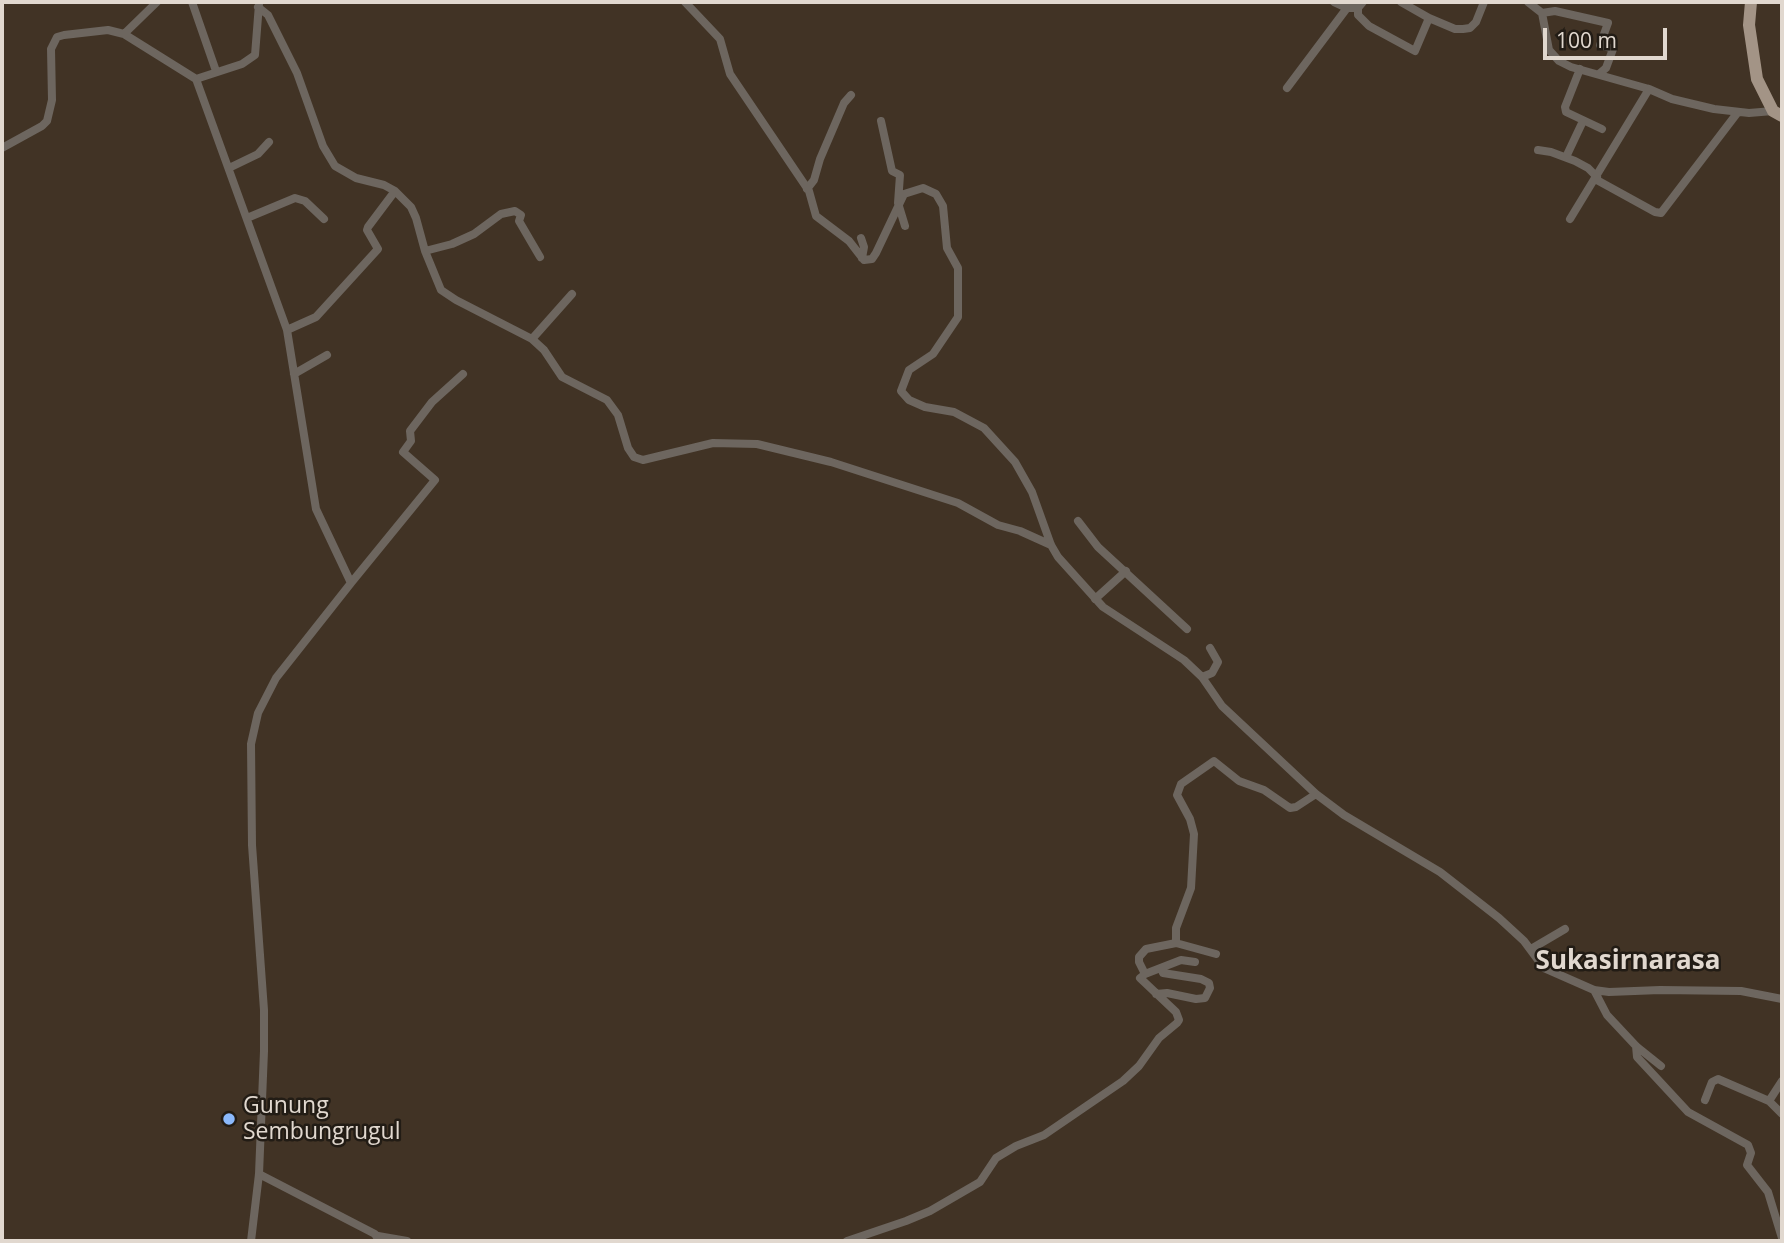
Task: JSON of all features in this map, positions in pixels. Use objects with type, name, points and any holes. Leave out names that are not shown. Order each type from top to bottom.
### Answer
[{"type":"main road","points":[[1751,2],[1749,26],[1755,70],[1760,87],[1778,114]]},
{"type":"street","points":[[124,34],[156,2]]},
{"type":"street","points":[[192,2],[216,71]]},
{"type":"street","points":[[685,2],[720,39],[730,74],[807,189],[819,220],[849,241],[862,258],[868,260],[874,256],[898,203],[908,191],[923,188],[933,191],[940,200],[947,248],[958,268],[956,322],[933,354],[909,370],[901,391],[909,400],[925,407],[954,412],[984,428],[1015,463],[1032,492],[1051,545],[1095,600],[1184,660],[1202,677],[1222,706],[1317,794],[1344,815],[1440,872],[1499,918],[1531,950],[1544,968],[1594,990],[1609,992],[1741,991],[1782,999]]},
{"type":"street","points":[[1334,2],[1347,8],[1361,5],[1358,15],[1369,26],[1415,51],[1429,18]]},
{"type":"street","points":[[1401,2],[1455,29],[1466,29],[1476,22],[1484,2]]},
{"type":"street","points":[[1528,2],[1542,13],[1549,50],[1559,61],[1672,99],[1738,112],[1778,114]]},
{"type":"street","points":[[196,79],[242,64],[255,55],[259,4]]},
{"type":"street","points":[[259,4],[268,15],[297,73],[323,146],[335,166],[356,178],[384,185],[395,191],[411,207],[441,290],[532,339],[544,350],[562,377],[601,395],[612,405],[634,457],[638,459],[713,443],[732,442],[770,447],[831,462],[958,503],[998,525],[1020,531],[1051,545]]},
{"type":"street","points":[[1287,88],[1347,8]]},
{"type":"street","points":[[1542,13],[1555,11],[1608,23],[1600,45],[1613,49],[1606,68],[1599,74]]},
{"type":"street","points":[[2,148],[47,121],[52,100],[51,49],[57,37],[108,30],[124,34],[196,79],[288,330],[316,509],[351,583]]},
{"type":"street","points":[[1580,69],[1565,107],[1566,112],[1602,129]]},
{"type":"street","points":[[1570,219],[1648,89]]},
{"type":"street","points":[[807,189],[814,180],[820,159],[850,95]]},
{"type":"street","points":[[1538,150],[1566,157],[1588,168],[1596,178],[1661,213],[1738,112]]},
{"type":"street","points":[[881,121],[892,171],[900,175],[898,203],[905,226]]},
{"type":"street","points":[[1566,157],[1583,121]]},
{"type":"street","points":[[229,168],[258,154],[270,142]]},
{"type":"street","points":[[288,330],[316,317],[378,249],[367,230],[395,191]]},
{"type":"street","points":[[247,218],[295,198],[305,201],[324,219]]},
{"type":"street","points":[[425,251],[452,244],[474,234],[501,214],[514,211],[521,215],[519,221],[540,257]]},
{"type":"street","points":[[861,238],[864,247],[862,258]]},
{"type":"street","points":[[532,339],[572,294]]},
{"type":"street","points":[[294,374],[327,355]]},
{"type":"street","points":[[251,1241],[259,1174],[264,1010],[252,845],[251,744],[258,713],[275,678],[435,480],[403,452],[411,442],[410,430],[432,402],[463,374]]},
{"type":"street","points":[[1078,521],[1098,547],[1187,629]]},
{"type":"street","points":[[1095,600],[1126,571]]},
{"type":"street","points":[[1202,677],[1212,673],[1219,662],[1210,648]]},
{"type":"street","points":[[1175,943],[1176,928],[1188,897],[1193,874],[1193,827],[1179,800],[1178,790],[1181,784],[1214,761],[1238,780],[1264,790],[1290,808],[1317,794]]},
{"type":"street","points":[[1531,950],[1565,929]]},
{"type":"street","points":[[1145,974],[1139,962],[1146,949],[1175,943],[1216,954]]},
{"type":"street","points":[[846,1241],[906,1222],[930,1211],[980,1182],[996,1158],[1016,1146],[1044,1135],[1123,1082],[1139,1066],[1159,1038],[1179,1020],[1176,1012],[1140,978],[1181,960],[1195,962]]},
{"type":"street","points":[[1155,994],[1167,993],[1196,999],[1205,998],[1210,988],[1209,983],[1200,979],[1163,973],[1161,968]]},
{"type":"street","points":[[1594,990],[1602,1009],[1636,1046],[1661,1066]]},
{"type":"street","points":[[1636,1046],[1637,1057],[1688,1112],[1748,1144],[1751,1153],[1747,1165],[1768,1192],[1782,1238]]},
{"type":"street","points":[[1704,1100],[1712,1082],[1718,1079],[1769,1101],[1782,1114]]},
{"type":"street","points":[[1769,1101],[1782,1081]]},
{"type":"street","points":[[259,1174],[379,1239],[407,1241]]},
{"type":"place","name":"Gunung Sembungrugul","points":[[229,1119]]},
{"type":"district","name":"Sukasirnarasa","points":[[1628,962]]}]
